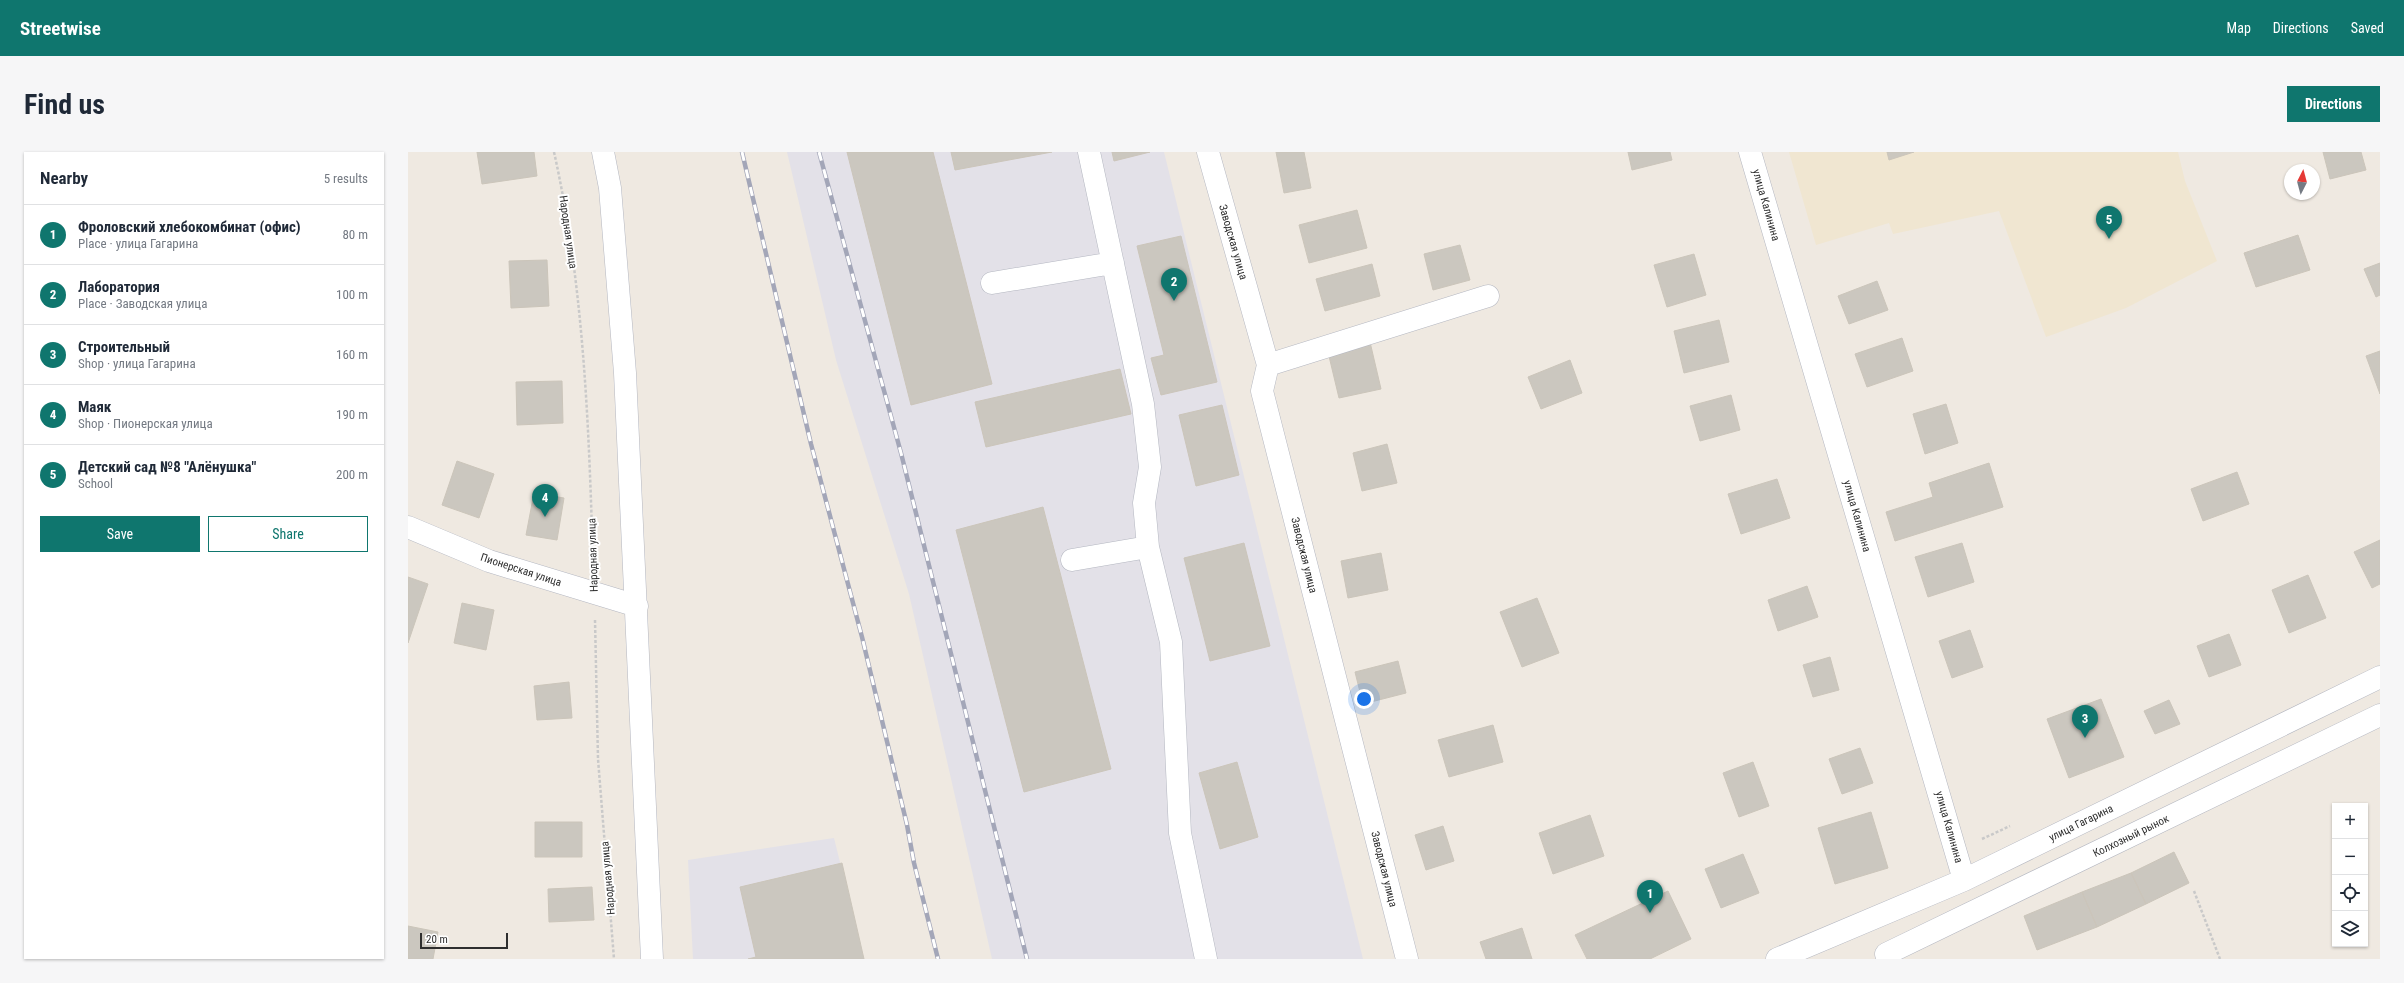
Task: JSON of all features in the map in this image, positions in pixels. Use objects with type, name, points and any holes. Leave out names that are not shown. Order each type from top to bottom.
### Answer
[{"type":"street","points":[[602,152],[610,188],[625,373],[637,606],[652,959]]},
{"type":"street","points":[[1089,152],[1143,404],[1150,467],[1144,503],[1148,547],[1171,642],[1180,833],[1206,959]]},
{"type":"street","name":"Заводская улица","points":[[1208,152],[1268,365],[1262,391],[1407,959]]},
{"type":"street","name":"улица Калинина","points":[[1750,152],[1964,880]]},
{"type":"street","points":[[992,283],[1113,263]]},
{"type":"street","points":[[1268,365],[1488,296]]},
{"type":"street","name":"Пионерская улица","points":[[408,527],[488,561],[637,606]]},
{"type":"street","points":[[1072,560],[1148,547]]},
{"type":"street","name":"улица Гагарина","points":[[1777,959],[1964,880],[2380,676]]},
{"type":"street","name":"Колхозный рынок","points":[[1888,959],[1886,954],[2380,715]]},
{"type":"path","name":"Народная улица","points":[[554,152],[562,187],[578,299],[590,473],[598,759],[614,959]]},
{"type":"path","points":[[2194,891],[2220,959]]},
{"type":"shaded area","points":[[787,152],[1164,152],[1363,959],[992,959],[909,594],[836,360]]},
{"type":"shaded area","points":[[1789,152],[2178,152],[2185,181],[2217,261],[2126,308],[2046,337],[1999,211],[1893,234],[1889,223],[1816,245]]},
{"type":"shaded area","points":[[834,838],[864,959],[693,959],[688,860]]},
{"type":"building","points":[[477,152],[534,152],[537,176],[482,184]]},
{"type":"building","points":[[847,152],[933,152],[992,384],[911,405]]},
{"type":"building","points":[[951,152],[1052,152],[955,170]]},
{"type":"building","points":[[1112,152],[1150,152],[1114,161]]},
{"type":"building","points":[[1276,152],[1304,152],[1311,188],[1284,193]]},
{"type":"building","points":[[1628,152],[1670,152],[1672,160],[1632,170]]},
{"type":"building","points":[[1887,152],[1914,152],[1889,160]]},
{"type":"building","points":[[2323,152],[2361,152],[2366,170],[2330,179]]},
{"type":"building","points":[[1357,210],[1367,248],[1309,263],[1299,225]]},
{"type":"building","points":[[2298,235],[2310,270],[2256,287],[2244,253]]},
{"type":"building","points":[[1181,236],[1217,382],[1161,395],[1151,358],[1164,355],[1137,246]]},
{"type":"building","points":[[1460,245],[1470,280],[1433,290],[1424,254]]},
{"type":"building","points":[[1694,254],[1706,295],[1667,307],[1654,265]]},
{"type":"building","points":[[547,260],[549,306],[511,308],[509,261]]},
{"type":"building","points":[[2380,263],[2380,295],[2376,297],[2364,269]]},
{"type":"building","points":[[1372,264],[1380,296],[1325,311],[1316,279]]},
{"type":"building","points":[[1877,281],[1888,310],[1849,324],[1838,296]]},
{"type":"building","points":[[1719,320],[1729,362],[1684,373],[1674,331]]},
{"type":"building","points":[[1902,338],[1913,371],[1867,387],[1855,354]]},
{"type":"building","points":[[1370,342],[1381,389],[1339,398],[1328,352]]},
{"type":"building","points":[[2380,351],[2380,394],[2366,356]]},
{"type":"building","points":[[1570,360],[1582,393],[1541,409],[1528,377]]},
{"type":"building","points":[[1120,369],[1131,414],[986,447],[975,402]]},
{"type":"building","points":[[562,381],[563,423],[517,425],[516,382]]},
{"type":"building","points":[[1731,395],[1740,430],[1700,441],[1690,406]]},
{"type":"building","points":[[1946,404],[1958,443],[1925,454],[1913,414]]},
{"type":"building","points":[[1222,405],[1239,475],[1196,486],[1179,415]]},
{"type":"building","points":[[1387,444],[1397,483],[1362,491],[1353,453]]},
{"type":"building","points":[[457,461],[494,474],[479,518],[442,505]]},
{"type":"building","points":[[1989,463],[2003,507],[1895,541],[1886,512],[1933,497],[1929,483]]},
{"type":"building","points":[[2237,472],[2249,504],[2203,521],[2191,489]]},
{"type":"building","points":[[1777,479],[1790,518],[1741,534],[1728,494]]},
{"type":"building","points":[[534,493],[564,498],[557,540],[526,535]]},
{"type":"building","points":[[1043,507],[1111,769],[1024,792],[956,530]]},
{"type":"building","points":[[2380,540],[2380,584],[2372,588],[2354,552]]},
{"type":"building","points":[[1244,543],[1270,646],[1210,661],[1184,558]]},
{"type":"building","points":[[1962,543],[1974,582],[1928,597],[1915,557]]},
{"type":"building","points":[[1381,553],[1388,590],[1348,598],[1341,561]]},
{"type":"building","points":[[2308,575],[2326,618],[2289,633],[2272,590]]},
{"type":"building","points":[[408,577],[428,584],[408,643]]},
{"type":"building","points":[[1807,586],[1818,617],[1778,631],[1768,600]]},
{"type":"building","points":[[1537,598],[1559,653],[1522,667],[1500,612]]},
{"type":"building","points":[[462,603],[494,610],[486,650],[454,643]]},
{"type":"building","points":[[1970,630],[1983,667],[1952,678],[1939,641]]},
{"type":"building","points":[[2229,634],[2241,665],[2209,677],[2197,646]]},
{"type":"building","points":[[1830,657],[1839,690],[1813,697],[1803,665]]},
{"type":"building","points":[[1398,661],[1406,693],[1363,704],[1355,672]]},
{"type":"building","points":[[569,682],[572,718],[537,720],[534,686]]},
{"type":"building","points":[[2101,699],[2124,757],[2069,778],[2047,719]]},
{"type":"building","points":[[2169,700],[2180,724],[2155,734],[2144,711]]},
{"type":"building","points":[[1493,725],[1503,762],[1449,777],[1438,740]]},
{"type":"building","points":[[1860,748],[1873,783],[1842,794],[1829,759]]},
{"type":"building","points":[[1237,762],[1258,837],[1220,849],[1199,773]]},
{"type":"building","points":[[1753,762],[1769,806],[1739,817],[1723,773]]},
{"type":"building","points":[[1871,812],[1888,868],[1835,884],[1818,828]]},
{"type":"building","points":[[1590,815],[1604,856],[1553,874],[1539,833]]},
{"type":"building","points":[[535,822],[582,822],[582,857],[535,857]]},
{"type":"building","points":[[1443,826],[1454,861],[1426,870],[1415,835]]},
{"type":"building","points":[[2174,852],[2189,883],[2146,904],[2131,873]]},
{"type":"building","points":[[1743,854],[1759,893],[1721,908],[1705,869]]},
{"type":"building","points":[[842,863],[864,959],[748,959],[756,957],[740,887]]},
{"type":"building","points":[[2131,873],[2146,904],[2097,927],[2082,892]]},
{"type":"building","points":[[592,887],[594,920],[549,922],[548,889]]},
{"type":"building","points":[[1668,891],[1691,939],[1650,959],[1587,959],[1575,935]]},
{"type":"building","points":[[2082,892],[2097,927],[2037,950],[2024,916]]},
{"type":"building","points":[[408,926],[438,932],[433,959],[408,959]]},
{"type":"building","points":[[1522,928],[1532,959],[1486,959],[1480,942]]},
{"type":"railway","points":[[742,152],[811,444],[862,637],[907,825],[914,863],[938,959]]},
{"type":"railway","points":[[819,152],[901,453],[1027,959]]},
{"type":"place","name":"Детский сад №8 \"Алёнушка\"","points":[[2109,239]]},
{"type":"place","name":"Лаборатория","points":[[1174,301]]},
{"type":"place","name":"Маяк","points":[[545,517]]},
{"type":"place","name":"Строительный","points":[[2085,738]]},
{"type":"place","name":"Фроловский хлебокомбинат (офис)","points":[[1650,913]]}]
